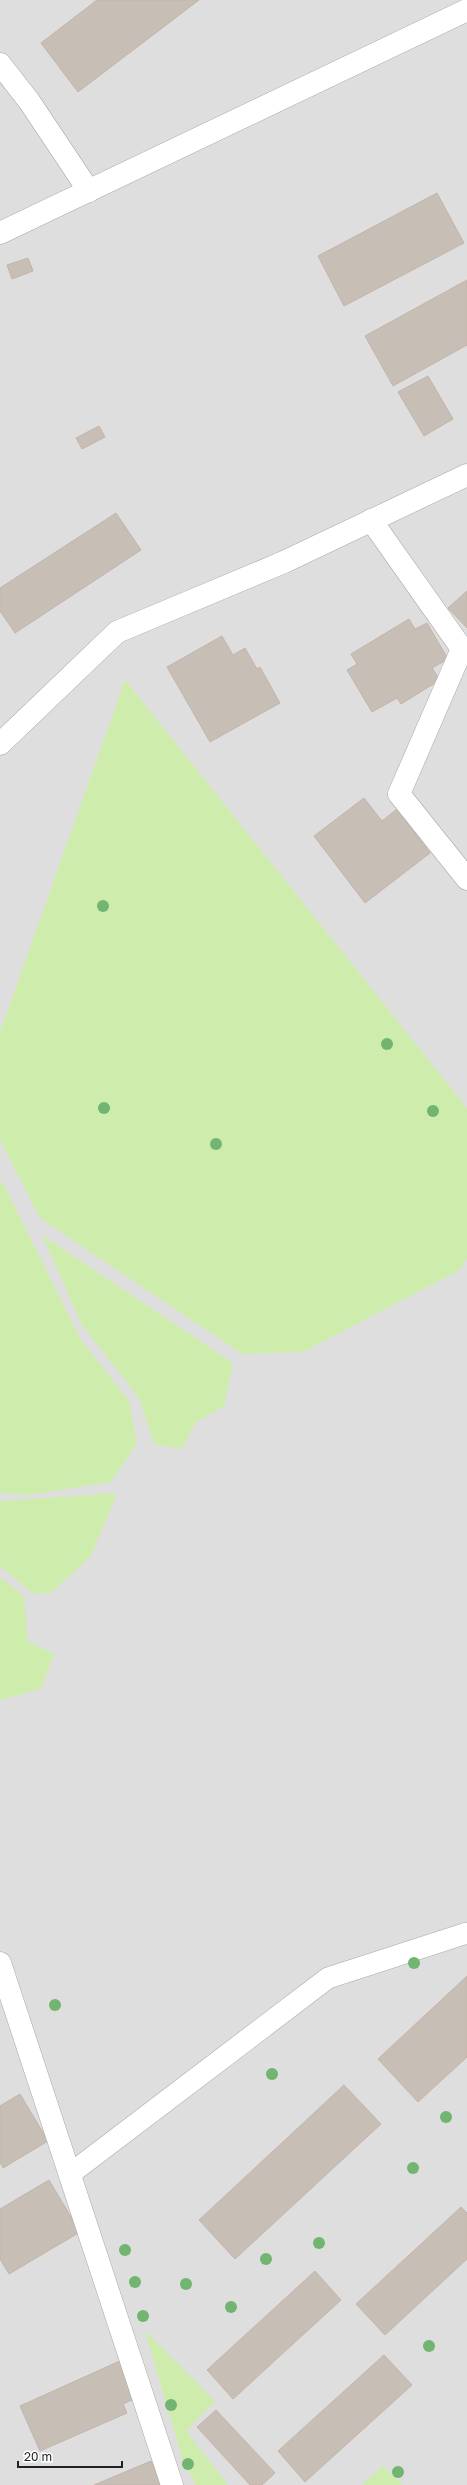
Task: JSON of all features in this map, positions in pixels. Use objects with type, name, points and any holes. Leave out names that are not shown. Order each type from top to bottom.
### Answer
[{"type":"street","points":[[0,233],[467,10]]},
{"type":"street","points":[[0,64],[29,101],[89,191]]},
{"type":"street","points":[[0,744],[117,632],[284,562],[467,475]]},
{"type":"street","points":[[371,520],[462,649],[399,794],[467,879]]},
{"type":"street","points":[[0,1963],[172,2485]]},
{"type":"lane","points":[[70,2174],[328,1978],[467,1933]]},
{"type":"shaded area","points":[[0,0],[467,0],[467,2485],[0,2485]]},
{"type":"green space","points":[[125,680],[467,1108],[467,1259],[458,1271],[303,1352],[242,1354],[40,1218],[0,1140],[0,1032]]},
{"type":"green space","points":[[0,1181],[5,1187],[81,1340],[129,1401],[137,1443],[111,1482],[27,1495],[0,1493]]},
{"type":"green space","points":[[42,1235],[233,1363],[224,1406],[196,1422],[182,1449],[154,1444],[139,1398],[82,1325]]},
{"type":"green space","points":[[117,1493],[91,1556],[52,1592],[34,1594],[0,1566],[0,1501]]},
{"type":"green space","points":[[0,1577],[24,1596],[28,1642],[54,1654],[41,1689],[0,1700]]},
{"type":"green space","points":[[145,2331],[215,2401],[186,2431],[228,2485],[196,2485],[183,2461]]},
{"type":"green space","points":[[383,2466],[403,2485],[362,2485]]},
{"type":"building","points":[[97,0],[199,0],[78,92],[41,43]]},
{"type":"building","points":[[437,193],[464,243],[344,306],[318,256]]},
{"type":"building","points":[[28,258],[33,271],[12,279],[7,265]]},
{"type":"building","points":[[467,280],[467,345],[393,386],[365,336]]},
{"type":"building","points":[[428,376],[453,419],[424,436],[398,392]]},
{"type":"building","points":[[99,426],[105,437],[82,449],[76,438]]},
{"type":"building","points":[[116,513],[141,550],[15,633],[0,611],[0,588]]},
{"type":"building","points":[[467,591],[467,628],[448,608]]},
{"type":"building","points":[[409,619],[415,629],[427,623],[448,659],[432,668],[440,680],[401,704],[397,698],[372,712],[347,670],[357,664],[351,654]]},
{"type":"building","points":[[222,636],[233,655],[245,648],[257,669],[260,667],[280,703],[210,742],[167,667]]},
{"type":"building","points":[[364,798],[382,821],[397,809],[430,853],[365,903],[314,836]]},
{"type":"building","points":[[467,1976],[467,2057],[418,2102],[378,2059]]},
{"type":"building","points":[[344,2085],[381,2124],[235,2259],[199,2220]]},
{"type":"building","points":[[20,2094],[48,2141],[3,2168],[0,2162],[0,2106]]},
{"type":"building","points":[[49,2180],[80,2232],[9,2274],[0,2259],[0,2209]]},
{"type":"building","points":[[461,2207],[467,2213],[467,2259],[385,2335],[356,2304]]},
{"type":"building","points":[[315,2271],[341,2300],[233,2399],[207,2370]]},
{"type":"building","points":[[384,2355],[412,2385],[305,2482],[278,2451]]},
{"type":"building","points":[[122,2360],[139,2397],[123,2404],[127,2413],[40,2451],[20,2406]]},
{"type":"building","points":[[216,2410],[275,2473],[262,2485],[250,2485],[197,2427]]},
{"type":"building","points":[[151,2461],[161,2485],[94,2485]]}]
